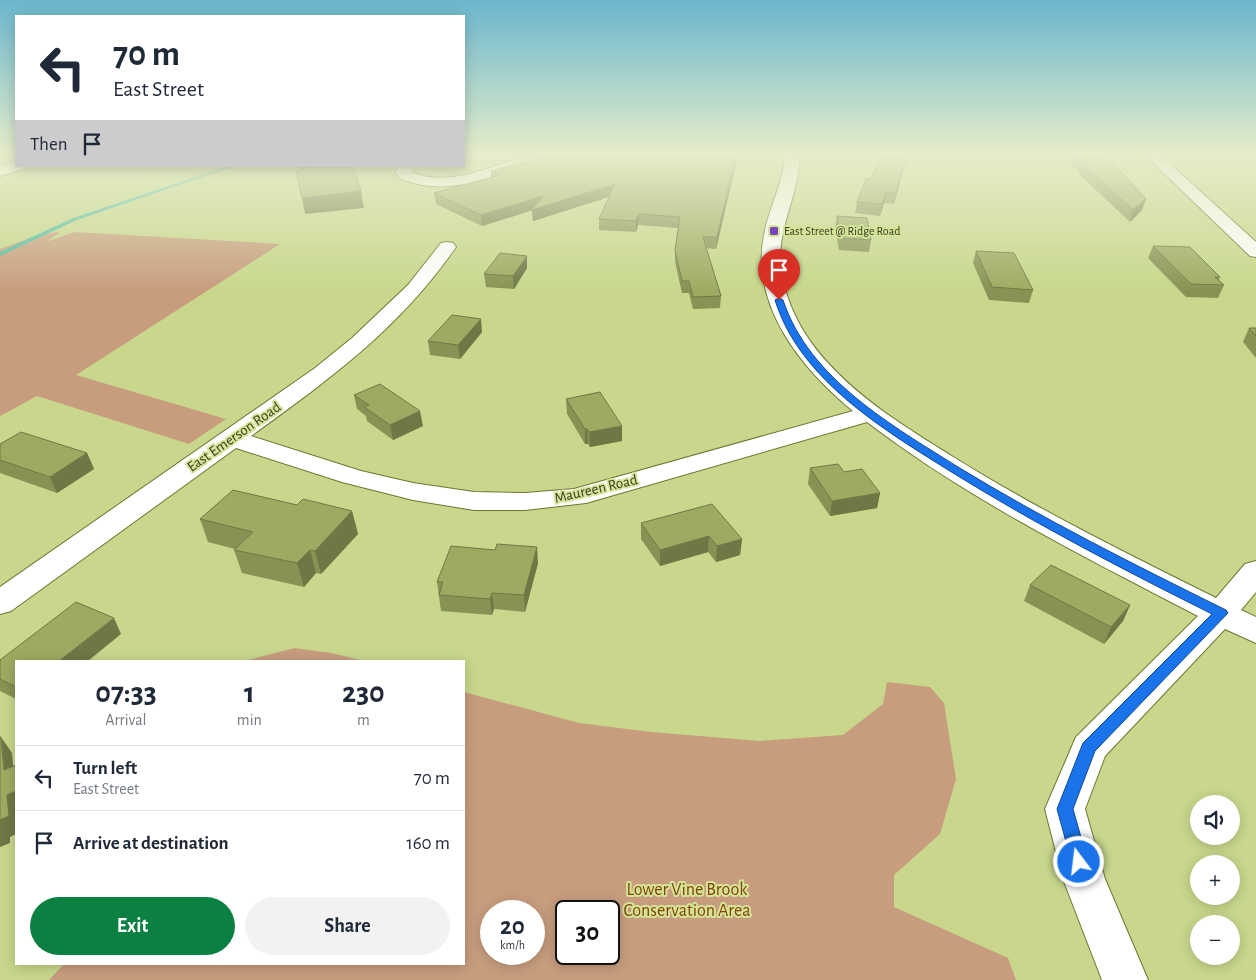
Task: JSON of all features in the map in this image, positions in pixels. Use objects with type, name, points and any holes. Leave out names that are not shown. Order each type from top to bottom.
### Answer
[{"type":"street","points":[[783,200],[776,220],[769,260],[774,286],[784,315],[809,355],[837,386],[870,414],[997,496],[1070,537],[1256,631]]},
{"type":"street","points":[[1200,200],[1256,252]]},
{"type":"street","name":"East Emerson Road","points":[[0,603],[323,373],[360,343],[414,289],[447,247]]},
{"type":"street","name":"Maureen Road","points":[[232,438],[348,474],[425,494],[474,501],[533,502],[576,497],[870,414]]},
{"type":"street","points":[[1125,980],[1084,880],[1065,809],[1089,748],[1221,613],[1256,570]]},
{"type":"green space","points":[[56,232],[60,233],[45,242],[75,232],[280,244],[76,375],[226,419],[189,444],[37,396],[0,416],[0,249],[33,237]]},
{"type":"green space","points":[[294,648],[331,653],[360,660],[249,660]]},
{"type":"green space","name":"Lower Vine Brook Conservation Area","points":[[887,682],[930,687],[944,703],[956,779],[940,834],[894,875],[894,907],[1008,958],[1016,980],[49,980],[63,965],[465,965],[465,692],[579,723],[651,732],[760,741],[843,735],[883,704]]},
{"type":"building","points":[[448,200],[531,200],[481,215]]},
{"type":"building","points":[[540,200],[565,200],[532,210]]},
{"type":"building","points":[[608,200],[726,200],[717,237],[703,237],[721,296],[693,297],[689,281],[682,281],[675,250],[680,217],[639,214],[636,221],[599,219]]},
{"type":"building","points":[[858,200],[883,200],[882,204],[857,202]]},
{"type":"building","points":[[1122,200],[1145,200],[1133,210]]},
{"type":"building","points":[[837,216],[867,218],[871,240],[840,238]]},
{"type":"building","points":[[1153,246],[1190,247],[1220,277],[1215,277],[1224,285],[1191,284]]},
{"type":"building","points":[[976,251],[1014,253],[1033,290],[992,287]]},
{"type":"building","points":[[500,253],[527,256],[513,276],[484,274]]},
{"type":"building","points":[[452,315],[481,319],[458,345],[428,341]]},
{"type":"building","points":[[1249,328],[1256,328],[1256,336]]},
{"type":"building","points":[[380,384],[420,411],[390,425],[364,407],[369,405],[354,395]]},
{"type":"building","points":[[600,392],[622,426],[589,432],[585,429],[566,399]]},
{"type":"building","points":[[21,432],[87,453],[50,477],[0,460],[0,444]]},
{"type":"building","points":[[838,464],[844,472],[862,469],[880,493],[832,501],[810,468]]},
{"type":"building","points":[[233,490],[297,505],[303,499],[352,511],[315,551],[310,550],[297,563],[234,550],[253,532],[200,519]]},
{"type":"building","points":[[712,504],[742,539],[717,546],[709,536],[660,550],[641,523]]},
{"type":"building","points":[[497,544],[537,547],[524,595],[492,593],[490,599],[439,595],[443,582],[437,582],[451,546],[495,550]]},
{"type":"building","points":[[1051,565],[1130,605],[1111,627],[1030,585]]},
{"type":"building","points":[[76,602],[114,618],[60,660],[15,660],[15,686],[0,679],[0,660]]},
{"type":"building","points":[[1,737],[4,770],[15,765],[15,791],[7,795],[9,816],[0,820]]},
{"type":"waterway","points":[[0,254],[75,219],[132,200]]},
{"type":"place","name":"East Street @ Ridge Road","points":[[774,231]]},
{"type":"route","points":[[779,300],[784,315],[809,355],[837,386],[880,423],[997,496],[1070,537],[1221,613],[1089,748],[1065,809],[1079,862]]}]
